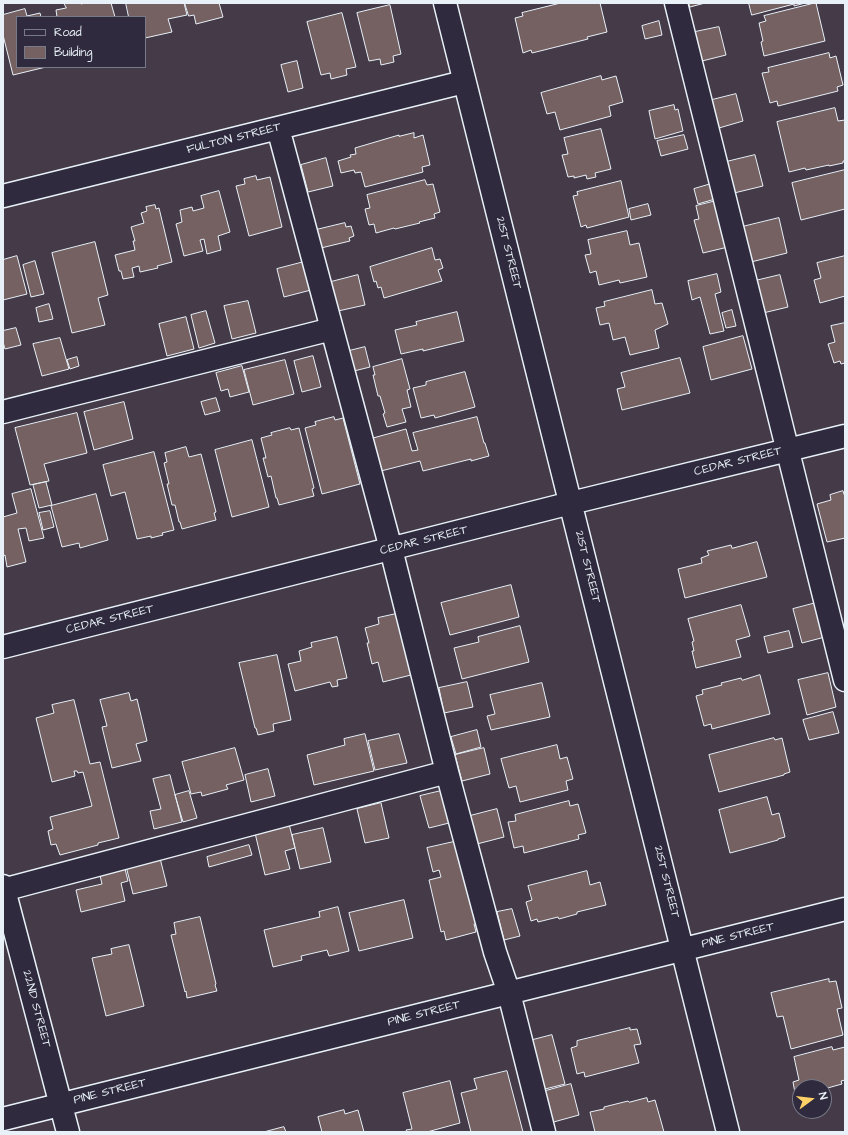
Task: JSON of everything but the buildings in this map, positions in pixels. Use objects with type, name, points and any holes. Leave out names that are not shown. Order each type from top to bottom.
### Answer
[{"type":"street","name":"21ST STREET","points":[[445,3],[728,1132]]},
{"type":"street","points":[[676,3],[845,680]]},
{"type":"street","name":"FULTON STREET","points":[[3,196],[464,82]]},
{"type":"street","points":[[278,128],[391,549],[447,772],[495,952],[509,993],[544,1132]]},
{"type":"street","points":[[3,412],[332,329]]},
{"type":"street","name":"CEDAR STREET","points":[[3,647],[571,503],[845,436]]},
{"type":"street","points":[[3,889],[447,772]]},
{"type":"street","name":"22ND STREET","points":[[3,889],[68,1132]]},
{"type":"street","name":"PINE STREET","points":[[3,1119],[845,909]]}]
